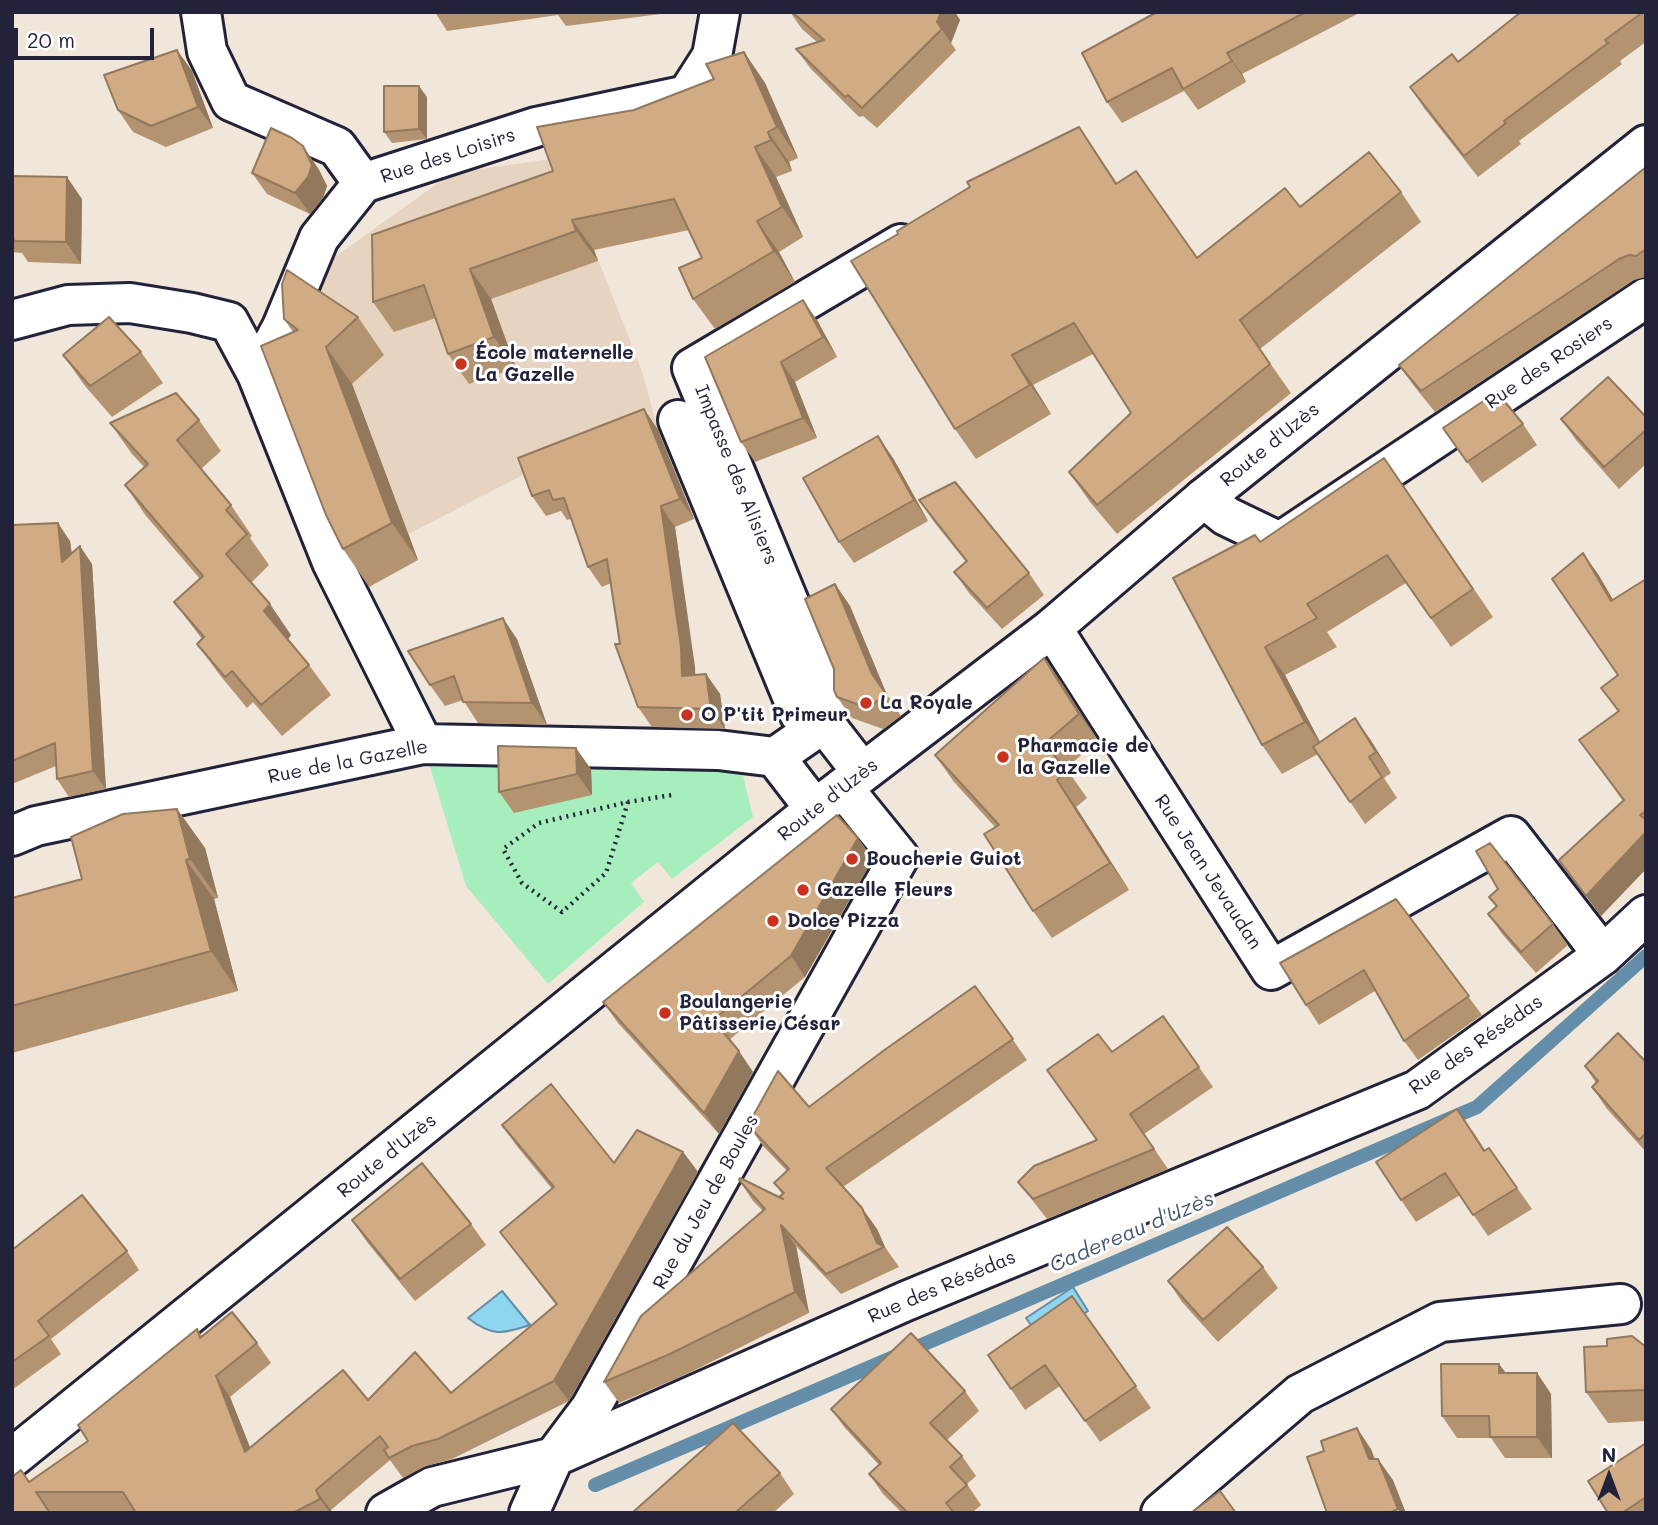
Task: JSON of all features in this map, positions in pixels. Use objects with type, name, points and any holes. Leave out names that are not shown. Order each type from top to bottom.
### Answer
[{"type":"street","points":[[201,12],[207,51],[231,101],[337,147],[363,183]]},
{"type":"street","name":"Rue des Loisirs","points":[[257,374],[282,327],[320,238],[363,183],[537,127],[687,95],[712,56],[720,12]]},
{"type":"street","name":"Route d'Uzès","points":[[12,1458],[840,790],[1052,628],[1204,498],[1646,145]]},
{"type":"street","name":"Impasse des Alisiers","points":[[824,723],[829,698],[692,368],[931,227]]},
{"type":"street","name":"Rue des Rosiers","points":[[1204,498],[1226,516],[1280,542],[1646,298]]},
{"type":"street","points":[[12,320],[68,305],[130,303],[229,322],[257,374],[332,562],[423,744]]},
{"type":"street","points":[[678,419],[800,713],[824,723]]},
{"type":"street","name":"Rue Jean Jevaudan","points":[[1052,628],[1270,970],[1511,836],[1603,955]]},
{"type":"street","points":[[824,723],[775,757],[840,790]]},
{"type":"street","points":[[824,723],[840,790]]},
{"type":"street","name":"Rue de la Gazelle","points":[[12,836],[36,826],[423,744],[718,750],[775,757]]},
{"type":"street","name":"Rue du Jeu de Boules","points":[[529,1513],[554,1457],[590,1409],[899,857],[840,790]]},
{"type":"street","name":"Rue des Résédas","points":[[386,1513],[432,1487],[554,1457],[906,1301],[1418,1090],[1603,955],[1646,915]]},
{"type":"street","points":[[1161,1513],[1300,1394],[1440,1322],[1621,1304]]},
{"type":"path","points":[[628,802],[606,873],[562,912],[523,883],[503,849],[539,823],[628,802],[679,794]]},
{"type":"shaded area","name":"École maternelle La Gazelle","points":[[558,158],[642,371],[658,430],[552,460],[354,562],[288,384],[324,265],[452,173]]},
{"type":"green space","points":[[455,762],[741,767],[753,817],[672,879],[658,862],[631,883],[644,902],[548,984],[466,886],[430,767]]},
{"type":"water","points":[[1073,1287],[1088,1311],[1042,1341],[1026,1318]]},
{"type":"water","points":[[502,1291],[530,1325],[498,1332],[484,1328],[468,1318]]},
{"type":"building","points":[[792,12],[941,12],[937,22],[942,29],[862,108],[848,95],[845,97],[796,49],[824,40]]},
{"type":"building","points":[[1157,12],[1306,12],[1227,53],[1232,61],[1183,89],[1172,68],[1107,102],[1082,53]]},
{"type":"building","points":[[1521,12],[1643,12],[1605,40],[1608,43],[1504,121],[1506,123],[1464,156],[1410,87],[1452,54],[1458,62]]},
{"type":"building","points":[[177,50],[198,107],[151,126],[118,110],[104,75]]},
{"type":"building","points":[[744,52],[777,127],[768,132],[771,140],[755,147],[782,207],[757,221],[774,251],[693,299],[679,268],[702,258],[674,199],[572,220],[576,231],[470,269],[494,337],[448,354],[424,285],[373,302],[372,235],[553,171],[537,127],[634,110],[714,79],[706,64]]},
{"type":"building","points":[[384,86],[419,86],[419,129],[384,132]]},
{"type":"building","points":[[1079,127],[1116,184],[1136,171],[1197,258],[1285,188],[1300,207],[1369,152],[1401,192],[1240,320],[1270,364],[1097,505],[1069,472],[1131,413],[1074,323],[1012,355],[1030,385],[955,429],[851,261],[970,187],[967,182]]},
{"type":"building","points":[[271,128],[303,146],[312,165],[308,177],[295,193],[252,173]]},
{"type":"building","points":[[1646,167],[1646,249],[1636,256],[1629,255],[1619,259],[1421,391],[1399,365]]},
{"type":"building","points":[[12,176],[67,177],[66,242],[14,241]]},
{"type":"building","points":[[287,270],[358,317],[326,347],[392,523],[343,549],[326,515],[261,346],[298,330],[284,319],[282,284]]},
{"type":"building","points":[[803,300],[823,337],[781,362],[803,418],[741,442],[705,357]]},
{"type":"building","points":[[109,317],[141,352],[90,386],[63,355]]},
{"type":"building","points":[[1608,377],[1646,417],[1646,430],[1604,467],[1561,419]]},
{"type":"building","points":[[1497,392],[1523,424],[1467,462],[1443,428]]},
{"type":"building","points":[[176,393],[199,420],[177,440],[231,505],[226,510],[247,534],[226,554],[270,604],[264,611],[309,665],[261,705],[232,671],[225,677],[197,644],[204,637],[174,602],[203,576],[125,485],[148,464],[110,423]]},
{"type":"building","points":[[644,409],[680,499],[661,506],[681,647],[682,676],[706,674],[711,709],[638,707],[615,644],[620,644],[607,559],[588,567],[564,498],[553,500],[549,490],[532,496],[518,458]]},
{"type":"building","points":[[878,436],[914,500],[839,542],[803,478]]},
{"type":"building","points":[[1384,458],[1473,589],[1431,618],[1387,555],[1307,604],[1317,618],[1265,647],[1305,722],[1262,745],[1173,578],[1255,535],[1260,542]]},
{"type":"building","points":[[955,482],[1029,573],[987,608],[954,572],[967,561],[919,500]]},
{"type":"building","points":[[58,523],[62,562],[80,546],[93,771],[57,779],[55,743],[12,761],[12,525]]},
{"type":"building","points":[[1583,553],[1611,601],[1646,579],[1646,811],[1640,815],[1646,820],[1646,832],[1586,896],[1559,860],[1624,800],[1579,740],[1619,711],[1601,688],[1618,675],[1552,579]]},
{"type":"building","points":[[835,584],[872,674],[886,694],[868,708],[837,697],[834,690],[834,669],[805,599]]},
{"type":"building","points":[[503,618],[532,703],[463,702],[454,676],[430,685],[408,651]]},
{"type":"building","points":[[1044,658],[1079,714],[1044,744],[1068,771],[1057,780],[1110,863],[1033,911],[984,834],[999,825],[935,755]]},
{"type":"building","points":[[1355,718],[1376,752],[1369,757],[1382,777],[1350,802],[1313,747]]},
{"type":"building","points":[[498,746],[576,748],[577,774],[499,792]]},
{"type":"building","points":[[177,809],[190,859],[186,860],[211,951],[12,1006],[12,898],[82,879],[71,837],[123,814]]},
{"type":"building","points":[[837,815],[858,838],[791,956],[713,1020],[739,1051],[704,1113],[603,1002]]},
{"type":"building","points":[[1490,843],[1553,924],[1521,952],[1488,914],[1497,906],[1489,897],[1498,889],[1476,851]]},
{"type":"building","points":[[1396,899],[1469,996],[1404,1041],[1364,970],[1306,1005],[1280,963]]},
{"type":"building","points":[[975,986],[1013,1039],[826,1168],[862,1208],[877,1243],[884,1247],[826,1274],[781,1225],[795,1292],[670,1354],[604,1382],[641,1316],[765,1209],[740,1178],[783,1199],[780,1196],[784,1193],[774,1183],[789,1169],[748,1125],[778,1071],[809,1107]]},
{"type":"building","points":[[1163,1016],[1199,1067],[1130,1114],[1154,1149],[1033,1199],[1018,1182],[1034,1166],[1097,1140],[1047,1070],[1098,1034],[1112,1052]]},
{"type":"building","points":[[1618,1033],[1646,1062],[1646,1133],[1639,1140],[1592,1087],[1598,1081],[1585,1066]]},
{"type":"building","points":[[551,1084],[614,1163],[637,1130],[683,1152],[554,1381],[438,1439],[412,1446],[389,1458],[384,1450],[388,1447],[380,1436],[316,1490],[320,1499],[293,1513],[136,1513],[123,1492],[36,1492],[50,1513],[12,1513],[12,1477],[21,1470],[29,1482],[88,1441],[78,1425],[197,1329],[200,1338],[232,1312],[257,1343],[216,1376],[245,1452],[343,1370],[368,1400],[415,1352],[451,1393],[557,1304],[500,1232],[554,1187],[502,1125]]},
{"type":"building","points":[[1457,1109],[1484,1151],[1489,1148],[1517,1188],[1473,1215],[1445,1173],[1401,1200],[1376,1162]]},
{"type":"building","points":[[422,1163],[471,1224],[400,1279],[352,1220]]},
{"type":"building","points":[[82,1195],[127,1251],[38,1321],[49,1336],[12,1362],[12,1250]]},
{"type":"building","points":[[1227,1227],[1263,1267],[1203,1320],[1168,1281]]},
{"type":"building","points":[[1072,1296],[1136,1386],[1085,1421],[1045,1365],[1011,1389],[988,1355]]},
{"type":"building","points":[[911,1333],[965,1391],[930,1423],[962,1456],[950,1467],[967,1485],[946,1503],[954,1513],[908,1513],[869,1474],[881,1463],[831,1409]]},
{"type":"building","points":[[1632,1336],[1646,1347],[1646,1390],[1586,1392],[1584,1347],[1607,1346],[1607,1339]]},
{"type":"building","points":[[1441,1364],[1499,1364],[1499,1373],[1537,1373],[1537,1437],[1490,1437],[1489,1416],[1442,1416]]},
{"type":"building","points":[[733,1423],[780,1473],[735,1513],[632,1513]]},
{"type":"building","points":[[1357,1428],[1369,1459],[1378,1459],[1398,1509],[1389,1513],[1327,1513],[1307,1457],[1324,1451],[1321,1441]]},
{"type":"building","points":[[1646,1443],[1646,1497],[1622,1513],[1608,1513],[1588,1481]]},
{"type":"building","points":[[1220,1491],[1236,1513],[1191,1513]]},
{"type":"waterway","name":"Cadereau d'Uzès","points":[[595,1485],[1477,1107],[1646,956]]},
{"type":"place","name":"École maternelle La Gazelle","points":[[461,364]]},
{"type":"place","name":"La Royale","points":[[866,703]]},
{"type":"place","name":"O P'tit Primeur","points":[[687,715]]},
{"type":"place","name":"Pharmacie de la Gazelle","points":[[1003,757]]},
{"type":"place","name":"Boucherie Guiot","points":[[852,859]]},
{"type":"place","name":"Gazelle Fleurs","points":[[803,890]]},
{"type":"place","name":"Dolce Pizza","points":[[773,921]]},
{"type":"place","name":"Boulangerie Pâtisserie César","points":[[665,1013]]}]
